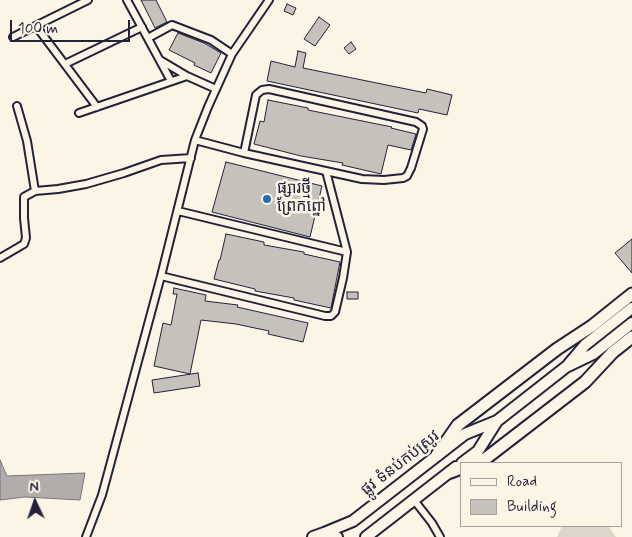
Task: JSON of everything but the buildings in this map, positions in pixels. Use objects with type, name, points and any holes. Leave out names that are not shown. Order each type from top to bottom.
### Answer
[{"type":"highway","points":[[437,455],[458,425],[556,349],[593,325],[632,294]]},
{"type":"highway","points":[[475,462],[485,458],[585,382],[613,352],[632,336]]},
{"type":"main road","name":"ផ្លូវ ទំនប់កប់ស្រូវ","points":[[566,368],[585,345],[632,308]]},
{"type":"main road","name":"ផ្លូវ ទំនប់កប់ស្រូវ","points":[[313,537],[353,521],[465,434],[497,421],[566,368],[593,354],[632,323]]},
{"type":"main road","name":"ផ្លូវ ទំនប់កប់ស្រូវ","points":[[463,462],[478,450],[497,421]]},
{"type":"main road","name":"ផ្លូវ ទំនប់កប់ស្រូវ","points":[[366,537],[456,470]]},
{"type":"main road","points":[[324,533],[337,537]]},
{"type":"street","points":[[13,38],[88,0]]},
{"type":"street","points":[[127,0],[171,81]]},
{"type":"street","points":[[86,537],[102,495],[161,276],[195,140],[232,54],[269,0]]},
{"type":"street","points":[[148,38],[172,25],[210,40],[232,54]]},
{"type":"street","points":[[36,26],[97,107]]},
{"type":"street","points":[[65,64],[142,27]]},
{"type":"street","points":[[159,59],[187,76],[216,89]]},
{"type":"street","points":[[79,113],[187,76]]},
{"type":"street","points":[[195,140],[244,153],[362,179],[384,180],[407,176],[423,129],[416,122],[269,89],[262,90],[256,95],[244,153]]},
{"type":"street","points":[[17,106],[27,141],[35,191]]},
{"type":"street","points":[[0,258],[24,244],[26,238],[24,197],[35,191],[86,184],[161,160],[191,158]]},
{"type":"street","points":[[161,276],[331,316],[335,312],[347,252],[326,171]]},
{"type":"street","points":[[178,211],[347,252]]},
{"type":"street","points":[[414,500],[432,523],[440,537]]},
{"type":"shaded area","points":[[0,460],[7,476],[85,473],[80,500],[25,497],[0,500]]},
{"type":"shaded area","points":[[562,527],[609,527],[616,537],[557,537]]},
{"type":"place","name":"ផ្សារថ្មី ព្រែកព្នៅ","points":[[267,199]]}]
